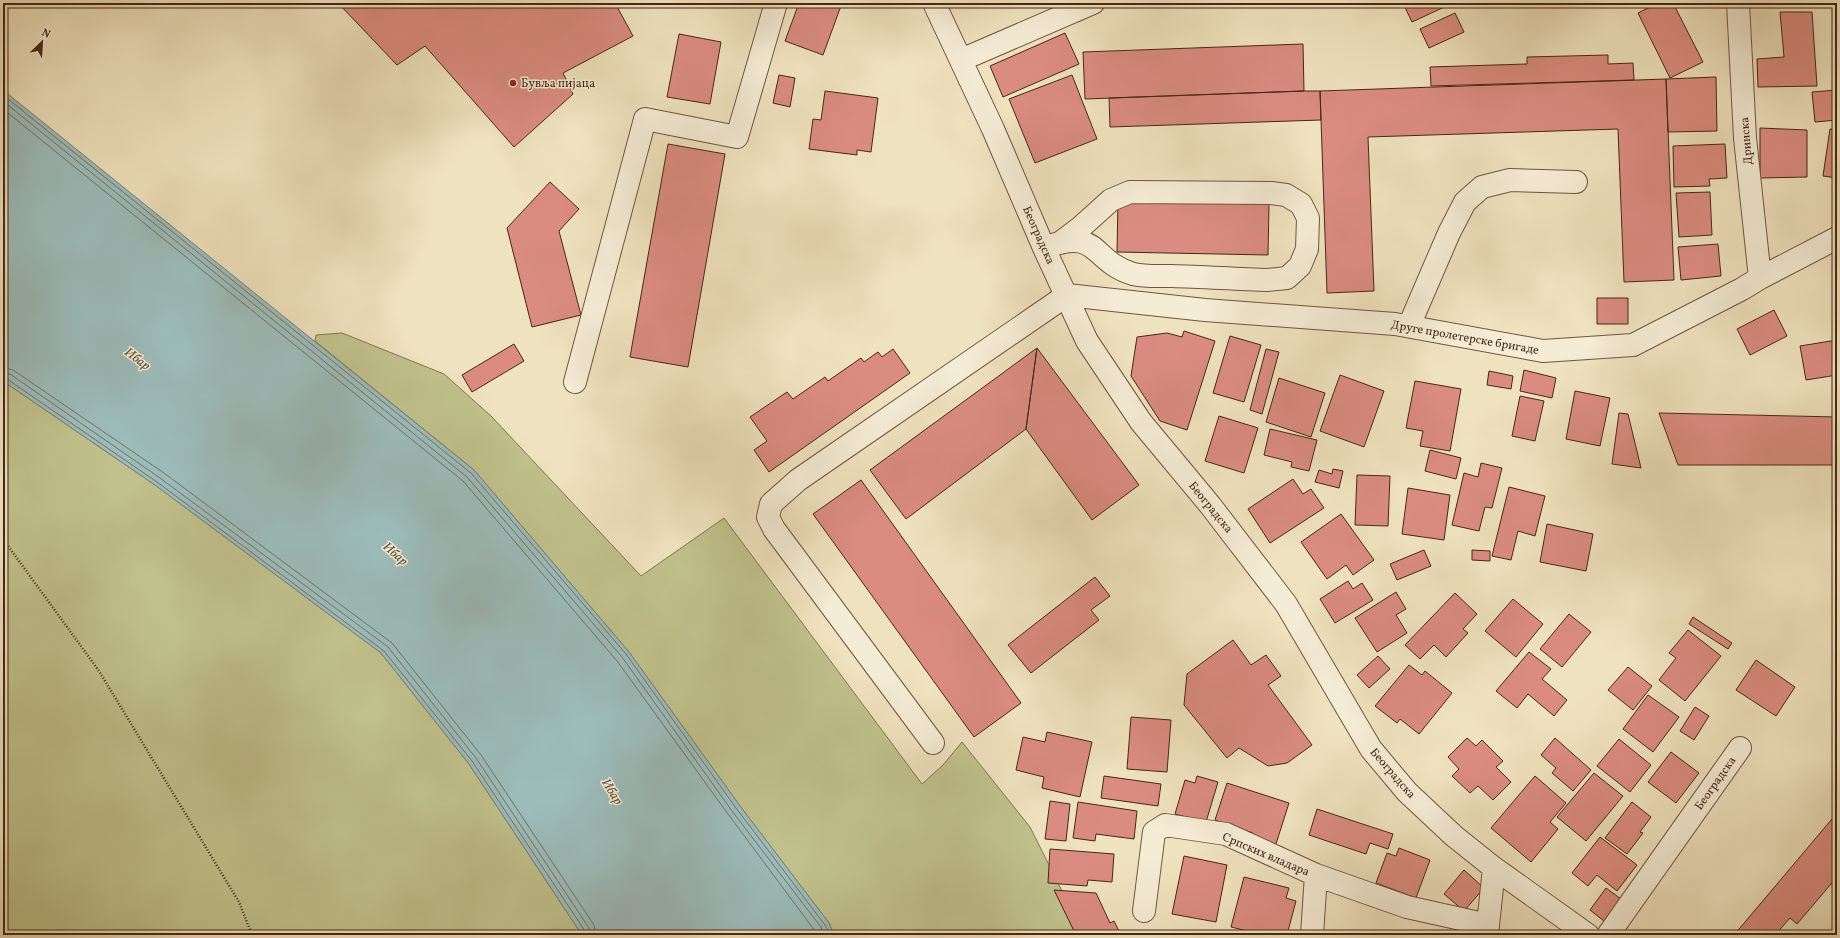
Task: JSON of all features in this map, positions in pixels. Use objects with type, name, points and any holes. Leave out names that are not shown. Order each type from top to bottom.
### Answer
[{"type":"street","points":[[575,382],[645,118],[737,137],[776,3]]},
{"type":"street","name":"Београдска","points":[[934,3],[993,129],[1052,245],[1067,295],[1087,341],[1141,422],[1210,505],[1286,604],[1371,749],[1407,792],[1454,836],[1494,868],[1588,935]]},
{"type":"street","points":[[961,60],[1093,3]]},
{"type":"street","name":"Дринска","points":[[1738,3],[1745,138],[1760,278]]},
{"type":"street","points":[[1409,326],[1449,233],[1465,202],[1482,187],[1510,180],[1576,182]]},
{"type":"street","points":[[1130,192],[1286,194],[1301,204],[1308,218],[1306,249],[1300,266],[1287,278],[1267,280],[1134,274],[1113,266],[1092,245],[1078,240],[1052,245],[1081,227],[1111,200],[1130,192]]},
{"type":"street","name":"Друге пролетерске бригаде","points":[[1067,295],[1205,310],[1409,326],[1542,351],[1632,344],[1742,289],[1837,238]]},
{"type":"street","points":[[933,743],[774,529],[768,517],[771,504],[798,480],[1067,295]]},
{"type":"street","name":"Београдска","points":[[1608,935],[1740,748]]},
{"type":"street","name":"Српских владара","points":[[1144,911],[1154,832],[1165,826],[1226,834],[1316,874],[1407,907],[1487,930],[1494,868]]},
{"type":"street","name":"Српских владара","points":[[1312,935],[1316,874]]},
{"type":"path","points":[[3,539],[99,671],[239,902],[252,935]]},
{"type":"green space","points":[[342,333],[444,374],[491,416],[641,576],[724,518],[922,784],[943,765],[962,742],[1030,827],[1084,935],[834,935],[829,923],[740,806],[629,652],[474,470],[315,341],[316,335]]},
{"type":"green space","points":[[3,381],[155,485],[381,653],[469,764],[582,935],[3,935]]},
{"type":"water","name":"Ибар","points":[[3,90],[474,470],[629,652],[740,806],[829,923],[834,935],[582,935],[469,764],[381,653],[155,485],[3,381]]},
{"type":"building","name":"Бувља пијаца","points":[[338,3],[615,3],[633,36],[563,73],[573,94],[514,147],[425,46],[397,65]]},
{"type":"building","points":[[799,3],[842,3],[823,55],[785,41]]},
{"type":"building","points":[[1403,3],[1453,3],[1412,22]]},
{"type":"building","points":[[1658,3],[1673,3],[1703,62],[1670,78],[1638,13]]},
{"type":"building","points":[[1780,12],[1812,12],[1817,86],[1758,87],[1757,59],[1784,57]]},
{"type":"building","points":[[1455,13],[1464,32],[1429,48],[1420,29]]},
{"type":"building","points":[[1065,33],[1079,64],[1003,97],[990,66]]},
{"type":"building","points":[[679,34],[721,42],[710,104],[667,97]]},
{"type":"building","points":[[1303,44],[1304,91],[1085,99],[1083,52]]},
{"type":"building","points":[[1608,55],[1608,64],[1633,63],[1634,80],[1431,86],[1430,67],[1527,64],[1527,57]]},
{"type":"building","points":[[779,75],[795,78],[790,107],[773,103]]},
{"type":"building","points":[[1072,75],[1097,139],[1035,163],[1009,99]]},
{"type":"building","points":[[1716,77],[1717,131],[1668,132],[1666,79]]},
{"type":"building","points":[[1666,79],[1674,280],[1624,282],[1618,129],[1368,137],[1374,291],[1327,293],[1320,91]]},
{"type":"building","points":[[1837,90],[1837,120],[1815,122],[1812,92]]},
{"type":"building","points":[[825,91],[878,98],[871,152],[857,150],[857,155],[809,149],[813,119],[821,120]]},
{"type":"building","points":[[1320,91],[1321,120],[1110,127],[1109,98]]},
{"type":"building","points":[[1760,128],[1807,130],[1807,177],[1760,178]]},
{"type":"building","points":[[1830,129],[1837,130],[1837,178],[1823,176]]},
{"type":"building","points":[[668,144],[725,154],[688,367],[630,357]]},
{"type":"building","points":[[1725,144],[1727,178],[1709,179],[1710,186],[1674,187],[1673,146]]},
{"type":"building","points":[[550,182],[579,209],[559,231],[581,315],[532,327],[507,228]]},
{"type":"building","points":[[1710,192],[1712,235],[1679,237],[1676,193]]},
{"type":"building","points":[[1118,201],[1269,204],[1268,255],[1117,252]]},
{"type":"building","points":[[1718,244],[1721,276],[1681,280],[1678,247]]},
{"type":"building","points":[[1597,298],[1628,298],[1628,324],[1597,324]]},
{"type":"building","points":[[1774,310],[1787,336],[1750,355],[1737,329]]},
{"type":"building","points":[[1184,331],[1215,341],[1187,430],[1160,421],[1131,376],[1137,337],[1167,333],[1182,337]]},
{"type":"building","points":[[1230,336],[1261,345],[1244,402],[1213,393]]},
{"type":"building","points":[[1837,340],[1837,375],[1806,380],[1800,346]]},
{"type":"building","points":[[514,344],[524,361],[472,392],[462,375]]},
{"type":"building","points":[[1037,348],[1026,429],[906,519],[870,470]]},
{"type":"building","points":[[1037,348],[1139,485],[1092,520],[1026,429]]},
{"type":"building","points":[[893,349],[910,373],[769,472],[754,450],[767,441],[750,417],[787,392],[793,399],[825,377],[828,381],[861,358],[864,362],[878,352],[882,357]]},
{"type":"building","points":[[1266,349],[1279,352],[1262,414],[1250,410]]},
{"type":"building","points":[[1524,370],[1556,378],[1552,398],[1520,391]]},
{"type":"building","points":[[1489,371],[1513,376],[1511,389],[1487,385]]},
{"type":"building","points":[[1340,375],[1384,391],[1364,447],[1320,431]]},
{"type":"building","points":[[1279,378],[1325,393],[1311,437],[1266,422]]},
{"type":"building","points":[[1415,381],[1461,389],[1450,451],[1420,446],[1423,431],[1406,428]]},
{"type":"building","points":[[1575,391],[1610,398],[1600,446],[1566,439]]},
{"type":"building","points":[[1520,396],[1544,401],[1535,441],[1512,436]]},
{"type":"building","points":[[1619,413],[1628,414],[1641,468],[1612,464]]},
{"type":"building","points":[[1659,413],[1837,417],[1837,465],[1678,465]]},
{"type":"building","points":[[1219,416],[1258,428],[1244,473],[1205,461]]},
{"type":"building","points":[[1270,429],[1317,440],[1309,471],[1291,467],[1292,462],[1264,455]]},
{"type":"building","points":[[1430,450],[1461,458],[1456,479],[1425,471]]},
{"type":"building","points":[[1481,463],[1502,468],[1492,508],[1485,507],[1479,531],[1452,525],[1464,473],[1478,477]]},
{"type":"building","points":[[1333,469],[1343,471],[1339,488],[1315,482],[1319,470],[1332,474]]},
{"type":"building","points":[[1357,475],[1390,476],[1388,526],[1355,525]]},
{"type":"building","points":[[1293,479],[1303,494],[1311,489],[1324,508],[1270,543],[1248,509]]},
{"type":"building","points":[[861,480],[1021,703],[974,737],[813,514]]},
{"type":"building","points":[[1509,487],[1545,496],[1535,536],[1518,531],[1511,560],[1492,556]]},
{"type":"building","points":[[1408,488],[1450,495],[1444,540],[1402,534]]},
{"type":"building","points":[[1341,514],[1374,560],[1353,575],[1346,565],[1327,579],[1301,542]]},
{"type":"building","points":[[1547,524],[1593,534],[1586,571],[1540,562]]},
{"type":"building","points":[[1424,550],[1431,566],[1397,580],[1390,564]]},
{"type":"building","points":[[1472,550],[1490,551],[1490,561],[1472,560]]},
{"type":"building","points":[[1095,577],[1110,596],[1091,610],[1099,620],[1031,673],[1008,645]]},
{"type":"building","points":[[1348,581],[1353,589],[1362,583],[1373,600],[1335,623],[1320,599]]},
{"type":"building","points":[[1396,592],[1406,609],[1396,615],[1407,633],[1377,652],[1355,618]]},
{"type":"building","points":[[1455,593],[1477,614],[1463,629],[1468,633],[1446,657],[1434,645],[1420,659],[1405,645]]},
{"type":"building","points":[[1513,599],[1543,624],[1516,657],[1485,631]]},
{"type":"building","points":[[1569,614],[1591,632],[1562,667],[1540,649]]},
{"type":"building","points":[[1693,617],[1732,643],[1728,649],[1689,624]]},
{"type":"building","points":[[1688,630],[1721,656],[1685,701],[1659,680],[1676,658],[1669,653]]},
{"type":"building","points":[[1233,640],[1251,665],[1266,655],[1281,676],[1268,685],[1312,745],[1287,763],[1268,766],[1239,748],[1227,758],[1184,705],[1187,674]]},
{"type":"building","points":[[1529,652],[1551,669],[1542,679],[1567,700],[1554,716],[1528,694],[1517,708],[1496,691]]},
{"type":"building","points":[[1378,656],[1390,669],[1369,688],[1357,675]]},
{"type":"building","points":[[1756,660],[1795,687],[1776,716],[1736,690]]},
{"type":"building","points":[[1409,665],[1422,675],[1425,671],[1452,693],[1419,734],[1400,719],[1397,723],[1375,706]]},
{"type":"building","points":[[1628,667],[1652,686],[1633,710],[1608,690]]},
{"type":"building","points":[[1648,695],[1679,717],[1653,752],[1623,729]]},
{"type":"building","points":[[1695,707],[1709,716],[1694,740],[1680,731]]},
{"type":"building","points":[[1131,717],[1171,720],[1167,772],[1127,769]]},
{"type":"building","points":[[1047,732],[1092,742],[1080,797],[1042,788],[1044,777],[1016,770],[1023,737],[1045,742]]},
{"type":"building","points":[[1467,738],[1476,746],[1482,740],[1503,761],[1496,767],[1511,782],[1493,800],[1478,786],[1470,793],[1452,776],[1459,769],[1448,757]]},
{"type":"building","points":[[1555,738],[1591,770],[1573,791],[1552,773],[1556,768],[1541,755]]},
{"type":"building","points":[[1619,739],[1651,765],[1630,792],[1597,766]]},
{"type":"building","points":[[1671,752],[1699,773],[1676,803],[1648,782]]},
{"type":"building","points":[[1594,773],[1623,796],[1586,841],[1557,817]]},
{"type":"building","points":[[1104,776],[1161,784],[1158,806],[1101,798]]},
{"type":"building","points":[[1197,776],[1218,782],[1206,822],[1175,814],[1185,780],[1195,783]]},
{"type":"building","points":[[1535,776],[1566,803],[1550,822],[1558,829],[1531,862],[1491,828]]},
{"type":"building","points":[[1227,783],[1289,803],[1275,847],[1251,839],[1253,833],[1215,820]]},
{"type":"building","points":[[1050,801],[1070,804],[1066,841],[1045,839]]},
{"type":"building","points":[[1078,802],[1137,811],[1134,839],[1096,834],[1095,841],[1073,838]]},
{"type":"building","points":[[1632,802],[1651,817],[1640,832],[1643,833],[1627,854],[1605,838]]},
{"type":"building","points":[[1317,809],[1393,834],[1388,849],[1370,843],[1366,854],[1309,835]]},
{"type":"building","points":[[1837,813],[1837,877],[1797,924],[1790,918],[1775,935],[1734,935]]},
{"type":"building","points":[[1600,837],[1637,865],[1617,891],[1597,875],[1588,886],[1572,873]]},
{"type":"building","points":[[1399,848],[1430,860],[1416,898],[1376,883],[1387,853],[1396,856]]},
{"type":"building","points":[[1050,849],[1114,854],[1112,882],[1088,880],[1087,886],[1048,883]]},
{"type":"building","points":[[1184,856],[1227,865],[1216,922],[1172,914]]},
{"type":"building","points":[[1464,870],[1484,888],[1464,911],[1444,894]]},
{"type":"building","points":[[1244,877],[1289,888],[1286,898],[1296,901],[1287,935],[1264,935],[1231,927]]},
{"type":"building","points":[[1606,888],[1621,899],[1604,921],[1590,910]]},
{"type":"building","points":[[1054,890],[1096,893],[1110,923],[1114,921],[1121,935],[1076,935]]},
{"type":"place","name":"Бувља пијаца","points":[[513,83]]}]
